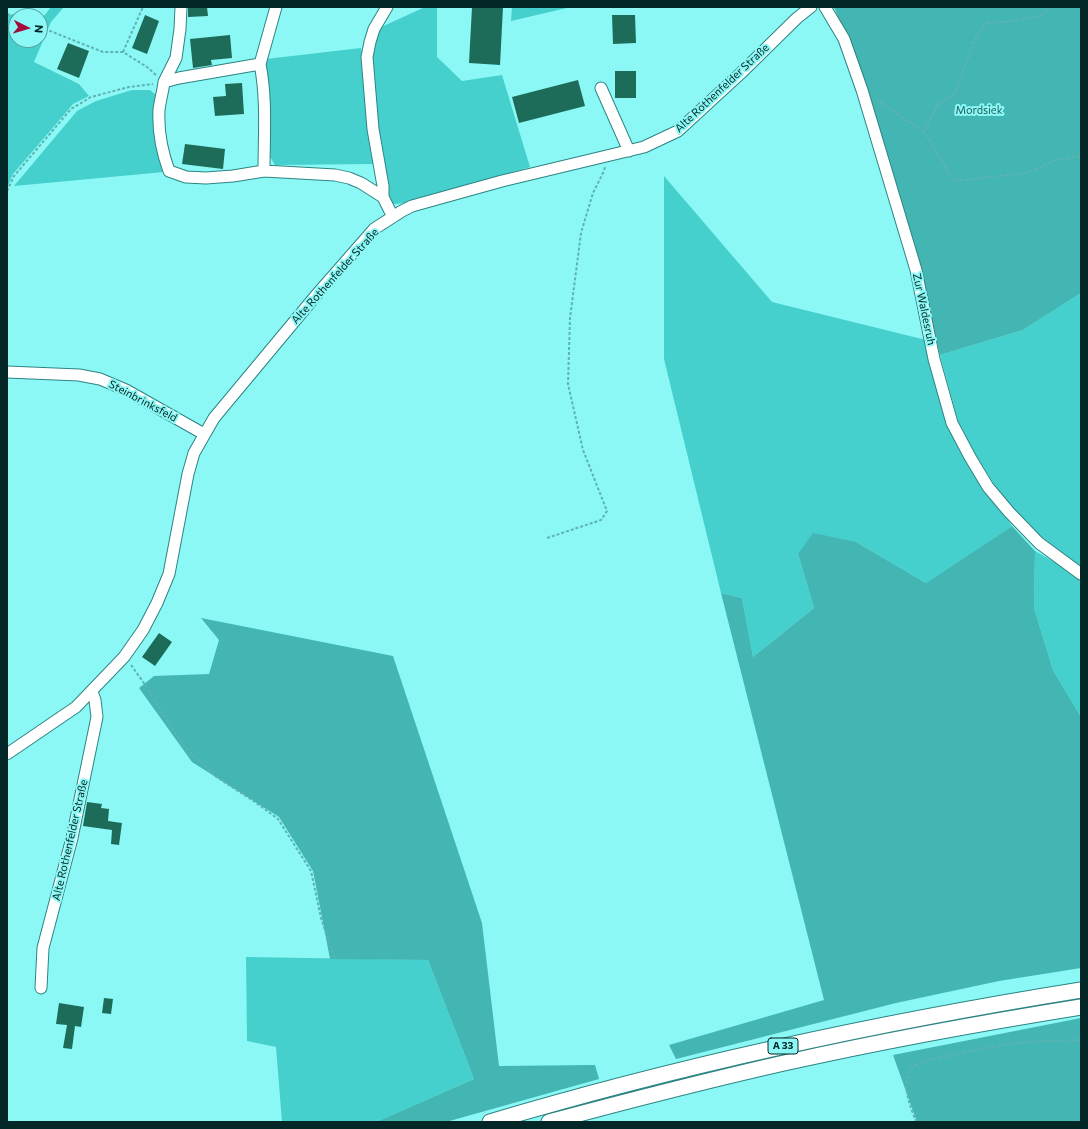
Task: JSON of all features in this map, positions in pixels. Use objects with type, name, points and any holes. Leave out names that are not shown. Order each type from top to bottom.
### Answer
[{"type":"highway","name":"A 33","points":[[490,1122],[671,1072],[782,1046],[906,1020],[1081,990]]},
{"type":"highway","name":"A 33","points":[[549,1122],[674,1089],[784,1063],[963,1027],[1081,1007]]},
{"type":"street","points":[[181,7],[176,58],[164,82],[159,110],[164,158],[169,171],[186,177],[206,178],[233,176],[264,171],[335,176],[349,178],[361,183],[383,197]]},
{"type":"street","points":[[264,171],[265,110],[263,77],[260,64],[276,7]]},
{"type":"street","points":[[387,7],[374,29],[367,57],[373,129],[383,186],[383,197],[393,217]]},
{"type":"street","name":"Alte Rothenfelder Straße","points":[[7,754],[76,707],[124,657],[143,630],[158,602],[170,574],[188,474],[194,453],[204,434],[214,418],[318,293],[374,229],[412,206],[502,181],[644,147],[678,131],[741,73],[797,18],[811,7]]},
{"type":"street","name":"Zur Waldesruh","points":[[825,7],[844,39],[862,90],[916,270],[934,359],[952,422],[970,457],[988,487],[1009,512],[1039,543],[1081,574]]},
{"type":"street","points":[[164,82],[260,64]]},
{"type":"street","points":[[601,88],[629,151]]},
{"type":"street","name":"Steinbrinksfeld","points":[[7,372],[79,375],[100,379],[126,390],[204,434]]},
{"type":"street","name":"Alte Rothenfelder Straße","points":[[41,988],[44,948],[72,838],[97,717],[96,700],[92,692]]},
{"type":"path","points":[[123,52],[143,7]]},
{"type":"path","points":[[924,132],[937,106],[955,93],[977,35],[987,23],[1006,22],[1041,16],[1050,7]]},
{"type":"path","points":[[48,30],[103,52],[123,52],[147,67],[164,82]]},
{"type":"path","points":[[7,191],[14,176],[71,109],[91,97],[129,87],[164,82]]},
{"type":"path","points":[[862,90],[924,132],[954,182],[1027,173],[1056,160],[1081,156]]},
{"type":"path","points":[[547,538],[601,520],[607,511],[583,450],[568,384],[570,318],[581,232],[594,192],[604,171],[605,156]]},
{"type":"path","points":[[124,657],[146,686],[182,744],[215,776],[256,802],[278,819],[311,871],[321,918],[334,957]]},
{"type":"path","points":[[916,1122],[906,1085],[912,1069],[919,1064],[990,1047],[1022,1042],[1081,1040]]},
{"type":"shaded area","points":[[51,7],[64,7],[51,22],[48,29],[48,11]]},
{"type":"shaded area","points":[[425,7],[437,7],[437,57],[462,81],[502,75],[530,167],[408,203],[394,204],[388,199],[370,63],[377,29]]},
{"type":"shaded area","points":[[512,7],[571,7],[511,21]]},
{"type":"shaded area","points":[[7,14],[8,48],[40,48],[34,62],[79,84],[89,96],[73,104],[13,174],[7,188]]},
{"type":"shaded area","points":[[361,48],[373,164],[275,165],[269,155],[266,59]]},
{"type":"shaded area","points":[[132,90],[150,90],[157,96],[164,172],[14,186],[77,111],[96,101]]},
{"type":"shaded area","points":[[664,176],[772,302],[926,340],[945,420],[963,456],[1012,526],[926,583],[856,542],[798,554],[814,608],[753,657],[742,598],[721,593],[664,359]]},
{"type":"shaded area","points":[[1081,293],[1081,572],[1041,538],[1015,511],[994,484],[976,455],[958,421],[940,355],[1023,330]]},
{"type":"shaded area","points":[[1035,551],[1081,577],[1081,717],[1053,670],[1034,608]]},
{"type":"shaded area","points":[[246,957],[428,960],[474,1079],[376,1122],[282,1122],[276,1047],[247,1041]]},
{"type":"green space","name":"Mordsiek","points":[[834,7],[1081,7],[1081,293],[1023,330],[940,355],[914,243],[859,68]]},
{"type":"green space","points":[[1012,526],[1035,551],[1034,608],[1053,670],[1081,717],[1081,968],[999,981],[896,1003],[676,1059],[669,1045],[824,1000],[721,593],[742,598],[753,657],[814,608],[798,554],[813,533],[856,542],[926,583]]},
{"type":"green space","points":[[201,618],[393,656],[482,923],[499,1066],[595,1065],[599,1079],[446,1122],[376,1122],[474,1079],[428,960],[330,959],[313,871],[279,817],[192,762],[139,688],[154,676],[209,674],[219,640]]},
{"type":"green space","points":[[1081,1018],[1081,1122],[917,1122],[893,1055]]},
{"type":"building","points":[[188,7],[207,7],[208,16],[188,17]]},
{"type":"building","points":[[472,7],[503,7],[500,65],[469,63]]},
{"type":"building","points":[[145,15],[159,21],[147,54],[132,48]]},
{"type":"building","points":[[612,15],[635,15],[636,43],[613,44]]},
{"type":"building","points":[[230,35],[232,58],[211,60],[212,65],[193,68],[190,39]]},
{"type":"building","points":[[68,43],[89,51],[79,78],[57,69]]},
{"type":"building","points":[[615,71],[636,71],[636,98],[615,98]]},
{"type":"building","points":[[578,80],[585,106],[519,123],[512,97]]},
{"type":"building","points":[[242,83],[244,114],[215,116],[213,97],[226,96],[225,84]]},
{"type":"building","points":[[185,144],[225,149],[223,169],[182,164]]},
{"type":"building","points":[[159,633],[172,642],[155,666],[142,657]]},
{"type":"building","points":[[87,802],[102,804],[101,808],[109,809],[108,821],[122,823],[119,845],[111,844],[112,830],[83,826]]},
{"type":"building","points":[[104,998],[113,999],[111,1014],[102,1013]]},
{"type":"building","points":[[59,1003],[84,1007],[81,1027],[75,1026],[72,1049],[63,1048],[67,1025],[56,1024]]}]
